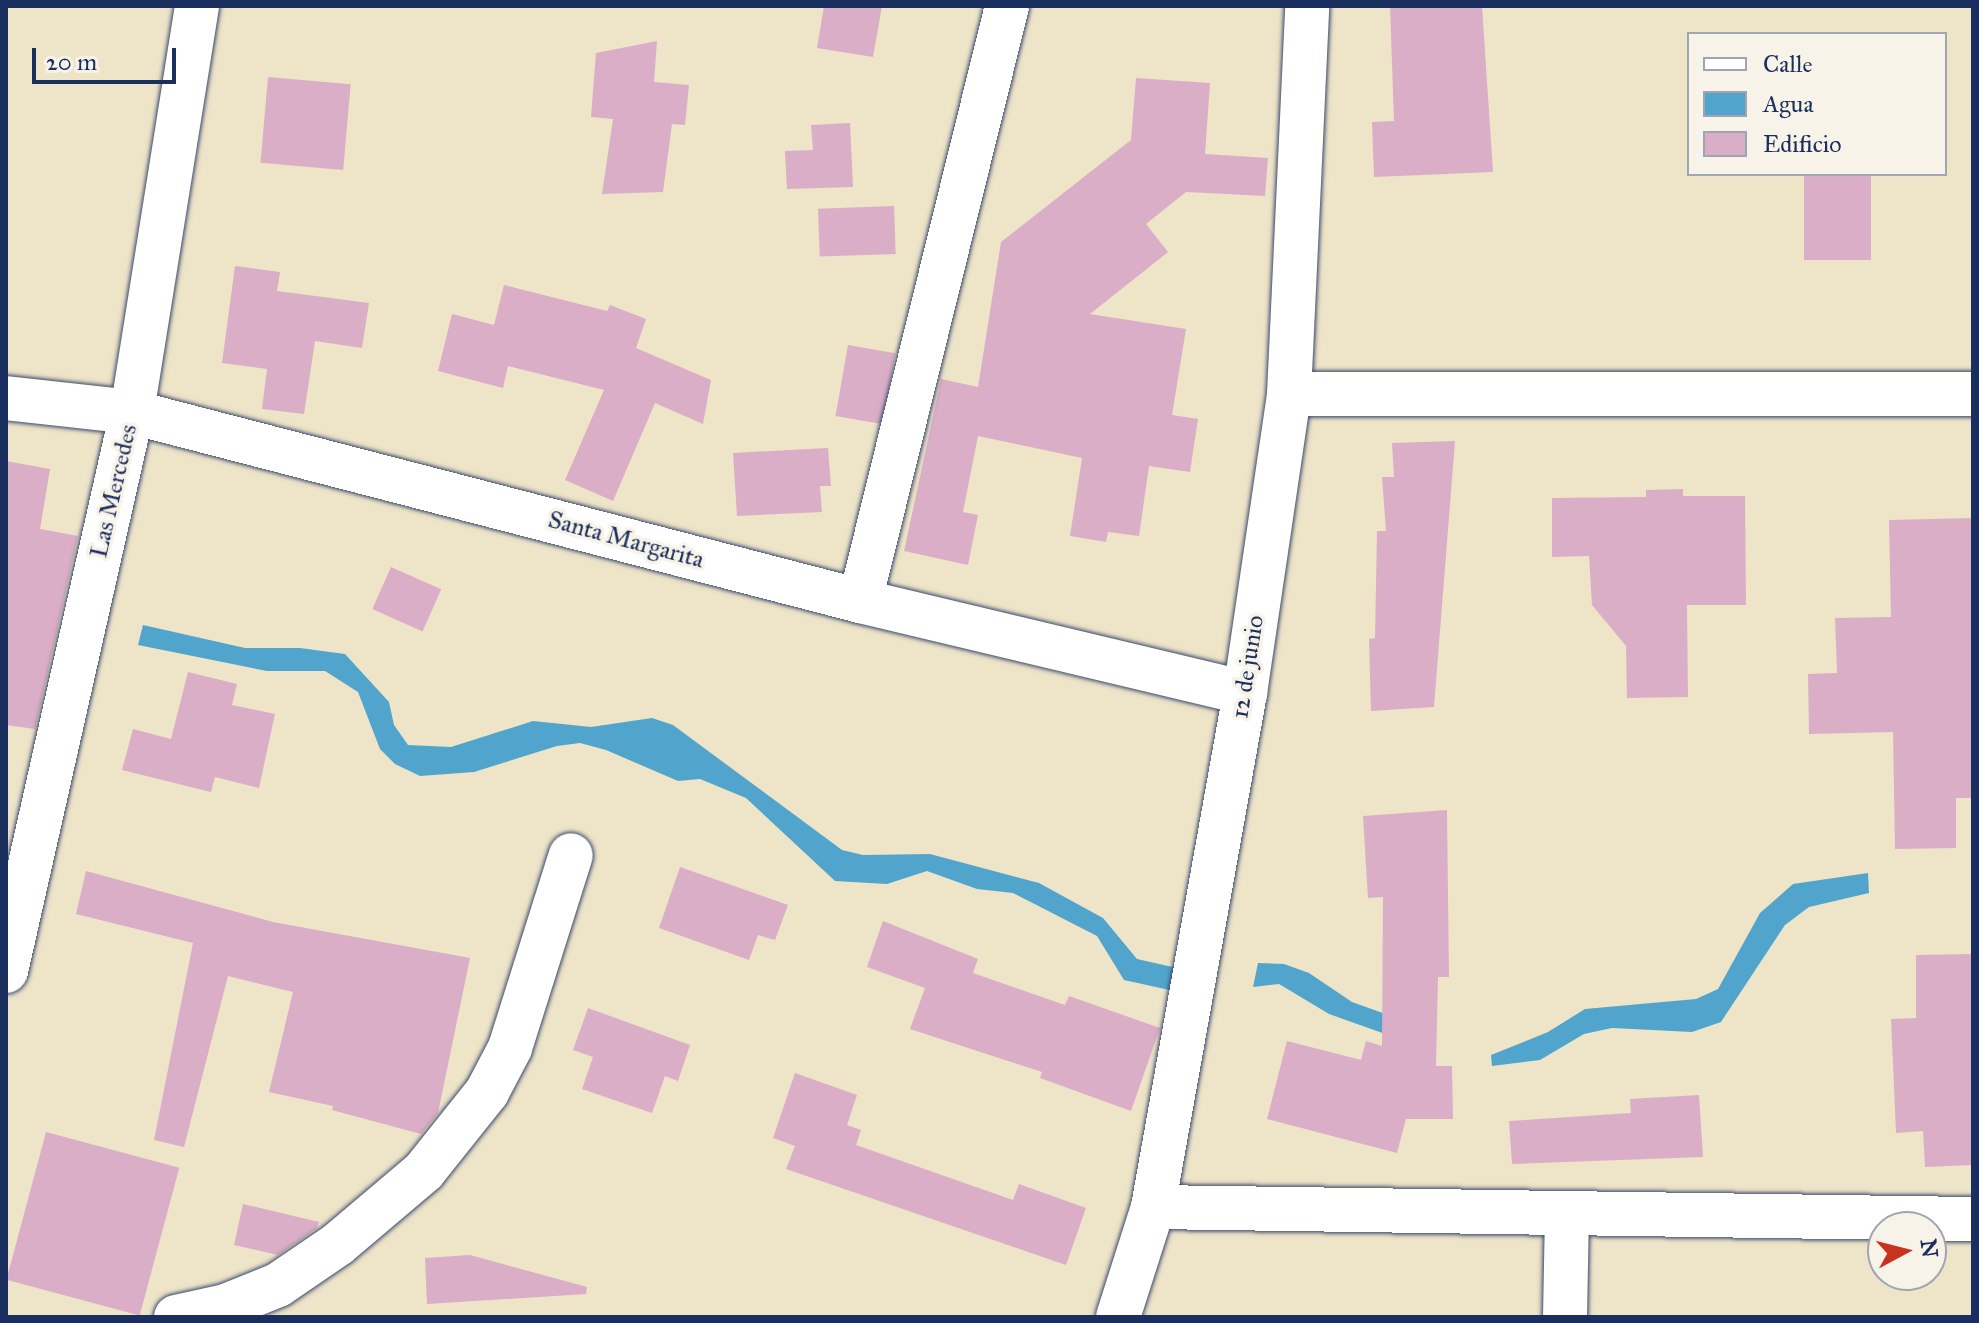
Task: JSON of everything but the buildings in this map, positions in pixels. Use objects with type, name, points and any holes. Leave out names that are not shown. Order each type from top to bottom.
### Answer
[{"type":"street","name":"Las Mercedes","points":[[6,971],[132,412],[197,6]]},
{"type":"street","points":[[860,601],[1007,6]]},
{"type":"street","name":"12 de junio","points":[[1118,1317],[1153,1207],[1245,693],[1289,394],[1307,6]]},
{"type":"street","points":[[1289,394],[1973,394]]},
{"type":"street","name":"Santa Margarita","points":[[6,398],[132,412],[860,601],[1245,693]]},
{"type":"street","points":[[176,1317],[226,1306],[278,1285],[338,1244],[424,1171],[487,1092],[510,1048],[571,855]]},
{"type":"street","points":[[1153,1207],[1973,1219]]},
{"type":"street","points":[[1565,1317],[1567,1214]]},
{"type":"water","points":[[143,625],[245,648],[300,648],[345,654],[389,702],[394,725],[408,745],[451,747],[533,721],[591,727],[652,718],[673,725],[842,850],[863,855],[930,854],[1039,883],[1103,918],[1137,959],[1177,968],[1174,991],[1124,980],[1097,936],[1013,893],[977,889],[927,871],[887,884],[835,881],[746,798],[700,779],[678,781],[606,750],[580,743],[557,746],[474,772],[420,776],[395,764],[380,749],[358,692],[325,671],[267,671],[138,645]]},
{"type":"water","points":[[1868,873],[1869,893],[1809,907],[1785,925],[1721,1022],[1692,1032],[1612,1028],[1584,1034],[1540,1060],[1492,1066],[1491,1055],[1548,1032],[1585,1009],[1696,999],[1718,989],[1760,913],[1793,884]]},
{"type":"water","points":[[1258,963],[1284,964],[1309,973],[1352,1002],[1408,1022],[1419,1046],[1329,1014],[1279,984],[1253,987]]}]
